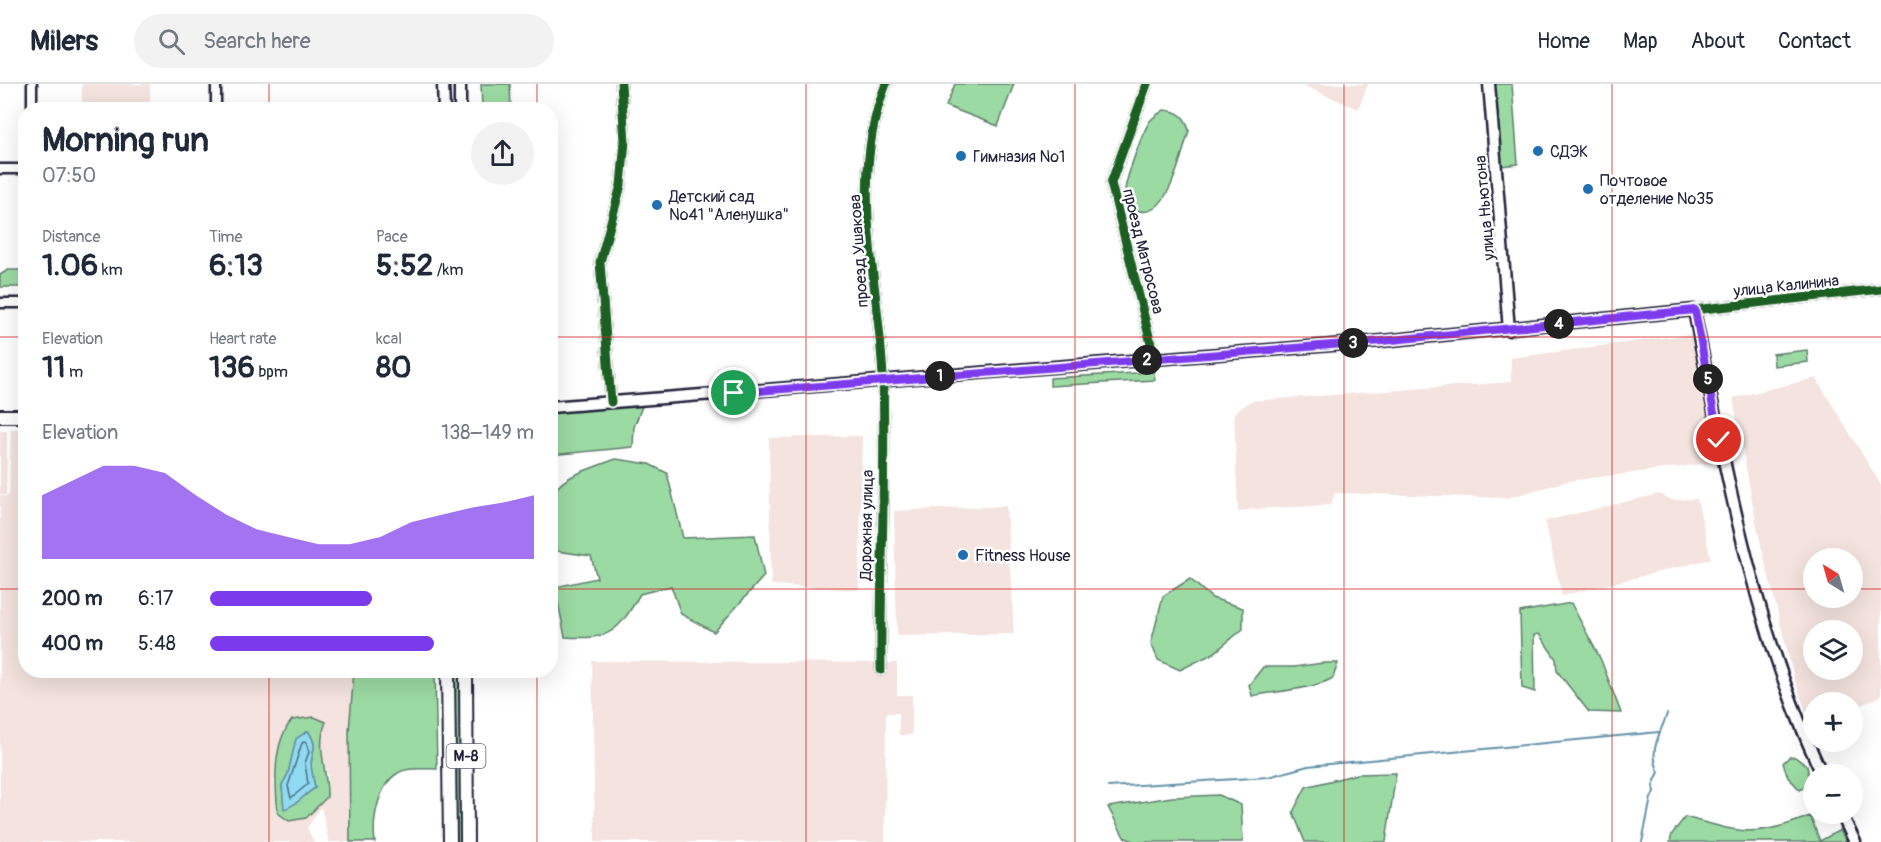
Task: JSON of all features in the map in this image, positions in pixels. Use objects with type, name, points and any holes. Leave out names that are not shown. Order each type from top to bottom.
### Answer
[{"type":"highway","points":[[0,416],[18,416]]},
{"type":"highway","name":"М-8","points":[[448,678],[450,842]]},
{"type":"highway","name":"М-8","points":[[466,678],[467,842]]},
{"type":"main road","points":[[443,84],[444,102]]},
{"type":"main road","points":[[460,84],[460,102]]},
{"type":"main road","name":"улица Ньютона","points":[[1489,84],[1509,330]]},
{"type":"main road","points":[[1695,310],[1743,547],[1785,686],[1818,764]]},
{"type":"main road","name":"улица Калинина","points":[[558,406],[1155,360],[1509,330],[1695,310]]},
{"type":"main road","points":[[1846,824],[1855,842]]},
{"type":"street","points":[[32,84],[32,102]]},
{"type":"street","points":[[216,84],[216,102]]},
{"type":"street","points":[[611,402],[600,262],[621,185],[625,141],[621,84]]},
{"type":"street","name":"проезд Ушакова","points":[[883,381],[867,209],[872,139],[885,84]]},
{"type":"street","name":"проезд Матросова","points":[[1147,84],[1111,183],[1155,360]]},
{"type":"street","points":[[0,169],[18,169]]},
{"type":"street","name":"улица Калинина","points":[[1695,310],[1881,289]]},
{"type":"street","points":[[0,303],[18,303]]},
{"type":"street","name":"Дорожная улица","points":[[881,670],[883,381]]},
{"type":"shaded area","points":[[82,84],[150,84],[150,102],[82,102]]},
{"type":"shaded area","points":[[1300,84],[1368,84],[1358,109]]},
{"type":"shaded area","points":[[1692,334],[1719,462],[1568,481],[1507,498],[1335,493],[1331,505],[1253,509],[1238,512],[1234,413],[1251,401],[1511,382],[1511,358]]},
{"type":"shaded area","points":[[1816,378],[1881,485],[1881,696],[1863,704],[1863,692],[1803,692],[1803,703],[1794,678],[1759,537],[1733,398]]},
{"type":"shaded area","points":[[11,429],[18,429],[18,678],[353,678],[349,731],[350,842],[329,842],[321,807],[307,828],[314,842],[0,842],[0,496],[9,496]],"holes":[[[326,722],[320,736],[321,758],[328,775],[327,797],[320,804],[278,813],[274,782],[284,729]]]},
{"type":"shaded area","points":[[0,431],[7,431],[6,495],[0,495]]},
{"type":"shaded area","points":[[862,436],[859,590],[771,585],[769,438]]},
{"type":"shaded area","points":[[1659,494],[1672,500],[1697,499],[1711,559],[1562,596],[1545,521]]},
{"type":"shaded area","points":[[1006,506],[1014,634],[897,636],[894,511]]},
{"type":"shaded area","points":[[592,661],[897,663],[897,695],[912,695],[912,735],[899,735],[899,713],[886,713],[885,842],[595,842]]},
{"type":"green space","points":[[481,84],[510,84],[511,102],[482,102]]},
{"type":"green space","points":[[955,84],[1014,84],[998,126],[946,106]]},
{"type":"green space","points":[[1493,84],[1512,84],[1518,164],[1501,166]]},
{"type":"green space","points":[[1164,110],[1181,116],[1189,131],[1173,181],[1166,194],[1159,204],[1150,210],[1140,211],[1128,203],[1125,195],[1127,180],[1147,127],[1152,119]]},
{"type":"green space","points":[[8,270],[18,270],[18,287],[0,287],[0,275]]},
{"type":"green space","points":[[1807,350],[1808,362],[1774,366],[1773,354]]},
{"type":"green space","points":[[1154,372],[1155,380],[1050,386],[1050,378]]},
{"type":"green space","points":[[643,404],[634,427],[633,447],[558,454],[558,411]]},
{"type":"green space","points":[[616,459],[649,464],[667,473],[683,538],[755,535],[764,576],[714,632],[681,614],[671,586],[640,594],[619,625],[612,631],[593,637],[565,637],[558,602],[558,586],[597,578],[591,556],[558,551],[558,487],[579,473]]},
{"type":"green space","points":[[1190,579],[1212,598],[1243,608],[1243,629],[1214,653],[1180,670],[1158,660],[1151,643],[1163,596]]},
{"type":"green space","points":[[1571,603],[1601,660],[1621,713],[1589,712],[1557,671],[1556,659],[1539,634],[1534,635],[1535,692],[1522,688],[1520,612]]},
{"type":"green space","points":[[1338,663],[1333,678],[1305,688],[1252,696],[1249,685],[1263,667],[1294,667]]},
{"type":"green space","points":[[353,678],[435,678],[437,769],[406,770],[391,779],[381,794],[378,804],[375,842],[350,842],[349,731]]},
{"type":"green space","points":[[455,678],[459,678],[461,842],[456,842]]},
{"type":"green space","points":[[314,717],[326,722],[322,750],[327,797],[306,818],[289,821],[278,813],[276,765],[281,741],[292,720]],"holes":[[[308,731],[314,747],[311,767],[315,788],[297,802],[284,808],[282,785],[288,774],[296,739]]]},
{"type":"green space","points":[[1789,757],[1795,757],[1804,764],[1803,788],[1800,790],[1788,777],[1783,763]]},
{"type":"green space","points":[[1396,773],[1386,842],[1305,842],[1293,812],[1306,787],[1357,774]]},
{"type":"green space","points":[[1219,795],[1241,805],[1243,842],[1135,842],[1124,837],[1108,807],[1172,797]]},
{"type":"green space","points":[[1685,817],[1747,831],[1775,828],[1803,819],[1803,824],[1813,824],[1820,841],[1840,830],[1846,842],[1670,842],[1672,834]]},
{"type":"water","points":[[308,731],[314,744],[311,763],[315,788],[284,809],[282,785],[288,774],[296,739]]},
{"type":"waterway","points":[[1642,842],[1654,792],[1653,785],[1659,772],[1655,750],[1667,714]]},
{"type":"waterway","points":[[1108,787],[1268,777],[1308,766],[1659,732]]},
{"type":"cycle path","points":[[611,402],[600,262],[621,185],[625,141],[621,84]]},
{"type":"cycle path","points":[[881,670],[883,378],[867,193],[869,156],[875,120],[886,84]]},
{"type":"cycle path","points":[[1147,84],[1111,183],[1155,360]]},
{"type":"cycle path","points":[[1694,310],[1881,289]]},
{"type":"place","name":"СДЭК","points":[[1538,151]]},
{"type":"place","name":"Гимназия №1","points":[[961,156]]},
{"type":"place","name":"Почтовое отделение №35","points":[[1588,189]]},
{"type":"place","name":"Детский сад №41 \"Аленушка\"","points":[[657,205]]},
{"type":"place","name":"Fitness House","points":[[963,555]]},
{"type":"route","points":[[734,393],[1382,341],[1695,310],[1719,440]]}]
